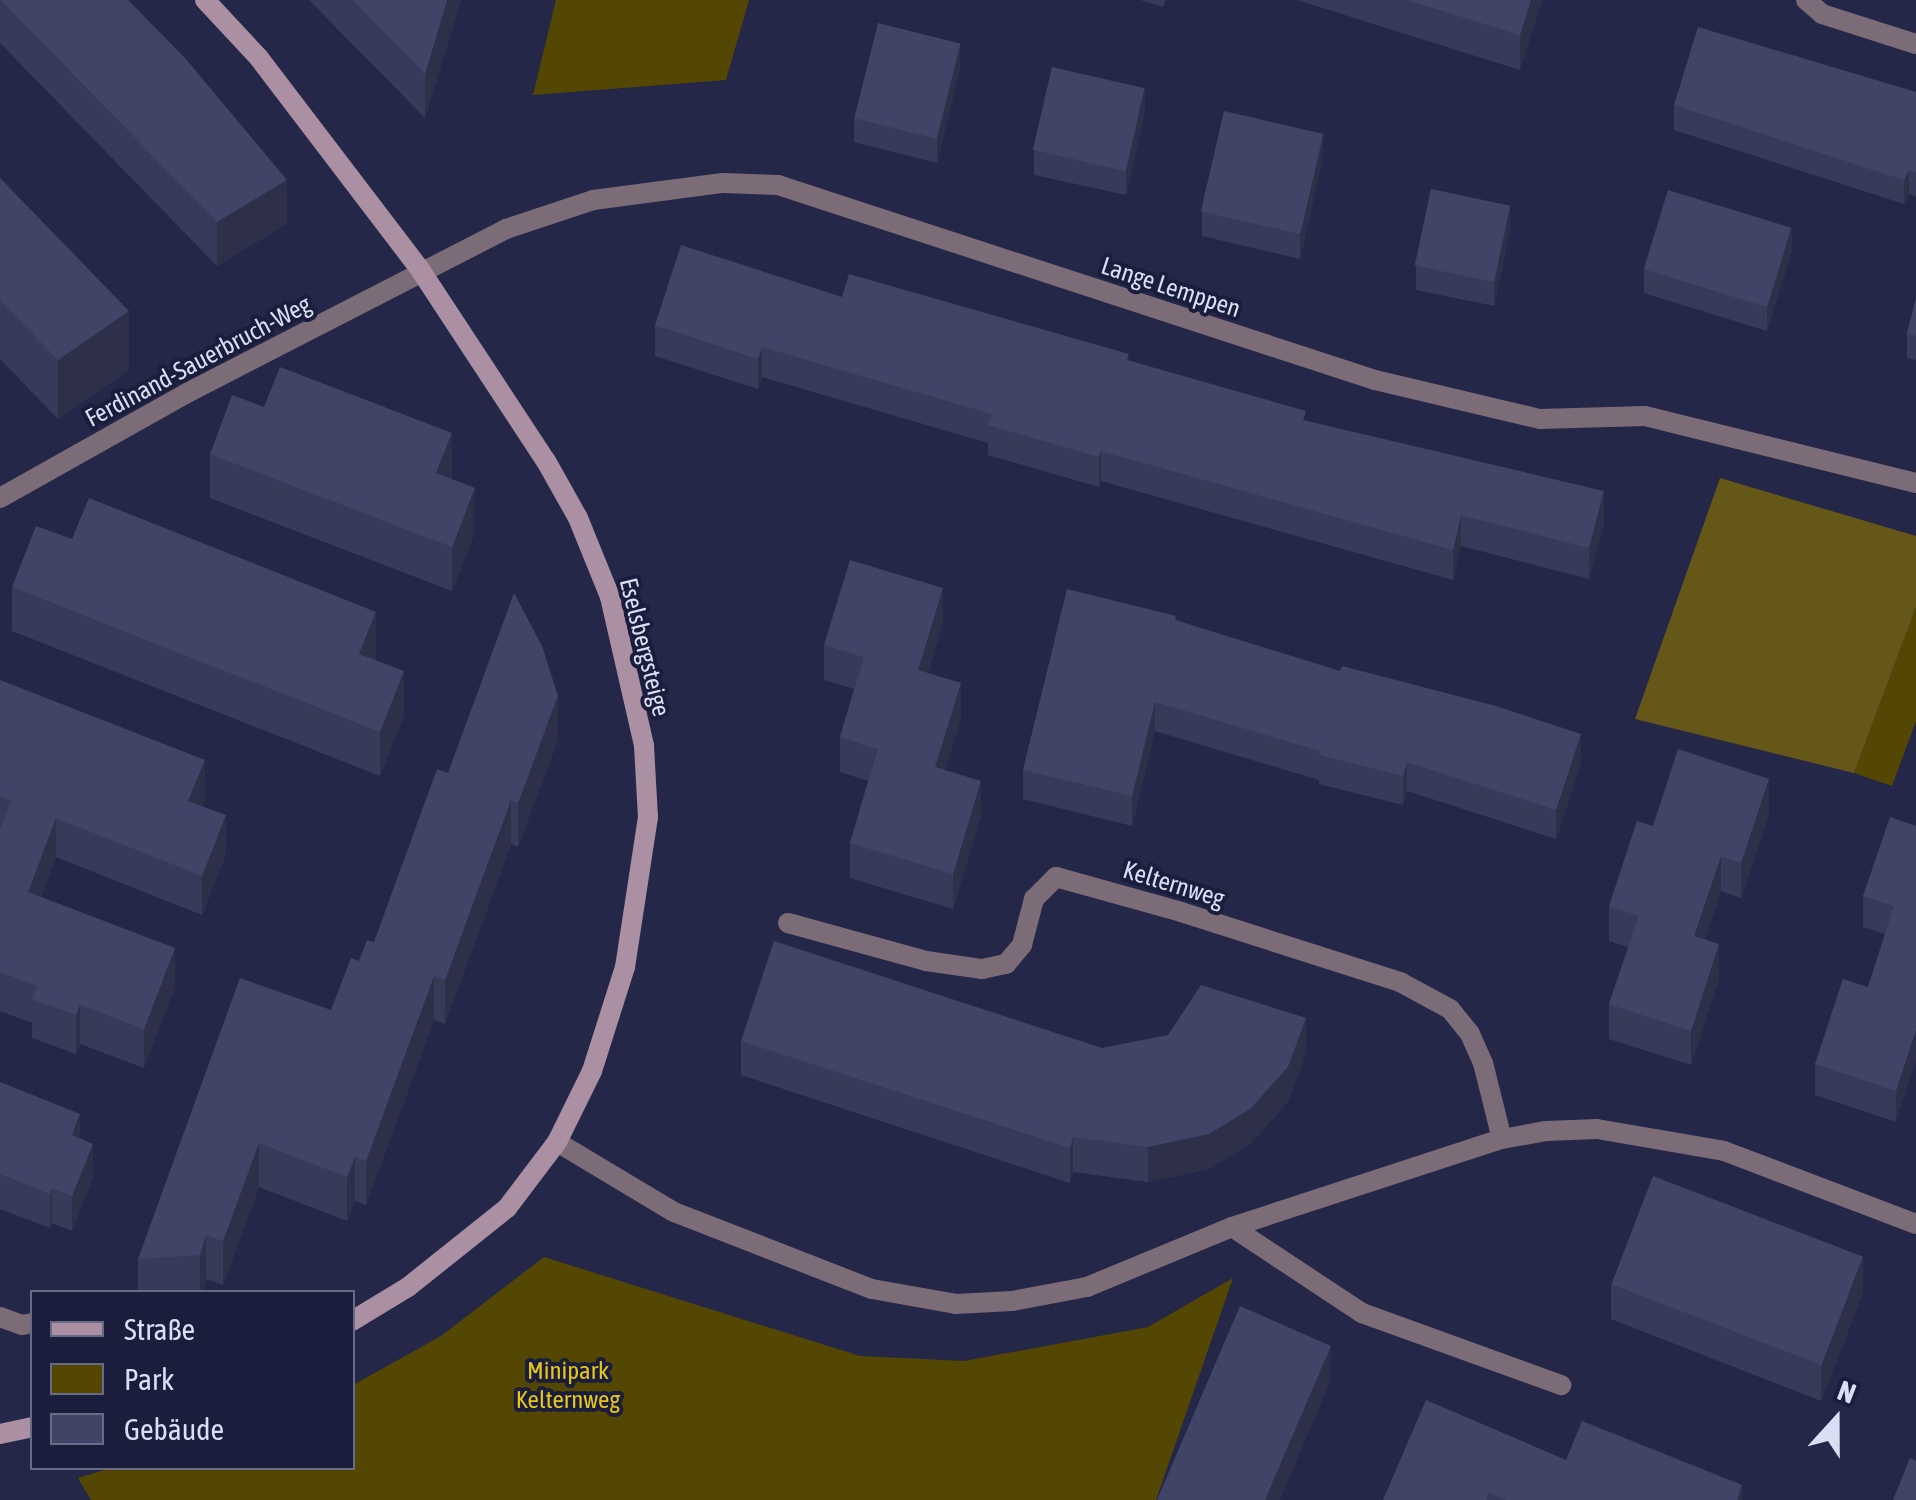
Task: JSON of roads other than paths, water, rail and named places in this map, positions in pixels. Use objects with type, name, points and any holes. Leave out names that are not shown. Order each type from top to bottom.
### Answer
[{"type":"street","name":"Eselsbergsteige","points":[[206,0],[260,58],[421,270],[546,462],[578,518],[610,598],[644,746],[648,817],[625,966],[592,1070],[557,1142],[508,1208],[408,1288],[355,1319]]},
{"type":"street","points":[[1806,0],[1822,14],[1916,44]]},
{"type":"street","name":"Lange Lemppen","points":[[421,270],[506,229],[593,200],[723,183],[778,186],[1375,380],[1540,420],[1645,416],[1916,483]]},
{"type":"street","name":"Ferdinand-Sauerbruch-Weg","points":[[0,498],[421,270]]},
{"type":"street","name":"Kelternweg","points":[[788,923],[926,961],[982,970],[1006,964],[1022,946],[1034,899],[1056,876],[1181,912],[1400,982],[1450,1009],[1470,1034],[1484,1063],[1502,1139]]},
{"type":"street","points":[[557,1142],[674,1212],[872,1289],[956,1304],[1012,1300],[1087,1287],[1232,1226],[1502,1139],[1597,1129],[1650,1135],[1724,1151],[1916,1224]]},
{"type":"street","points":[[1232,1226],[1362,1313],[1561,1385]]},
{"type":"street","points":[[0,1317],[22,1325],[30,1323]]},
{"type":"street","points":[[0,1434],[30,1427]]},
{"type":"park label","name":"Minipark Kelternweg","points":[[568,1386]]}]
